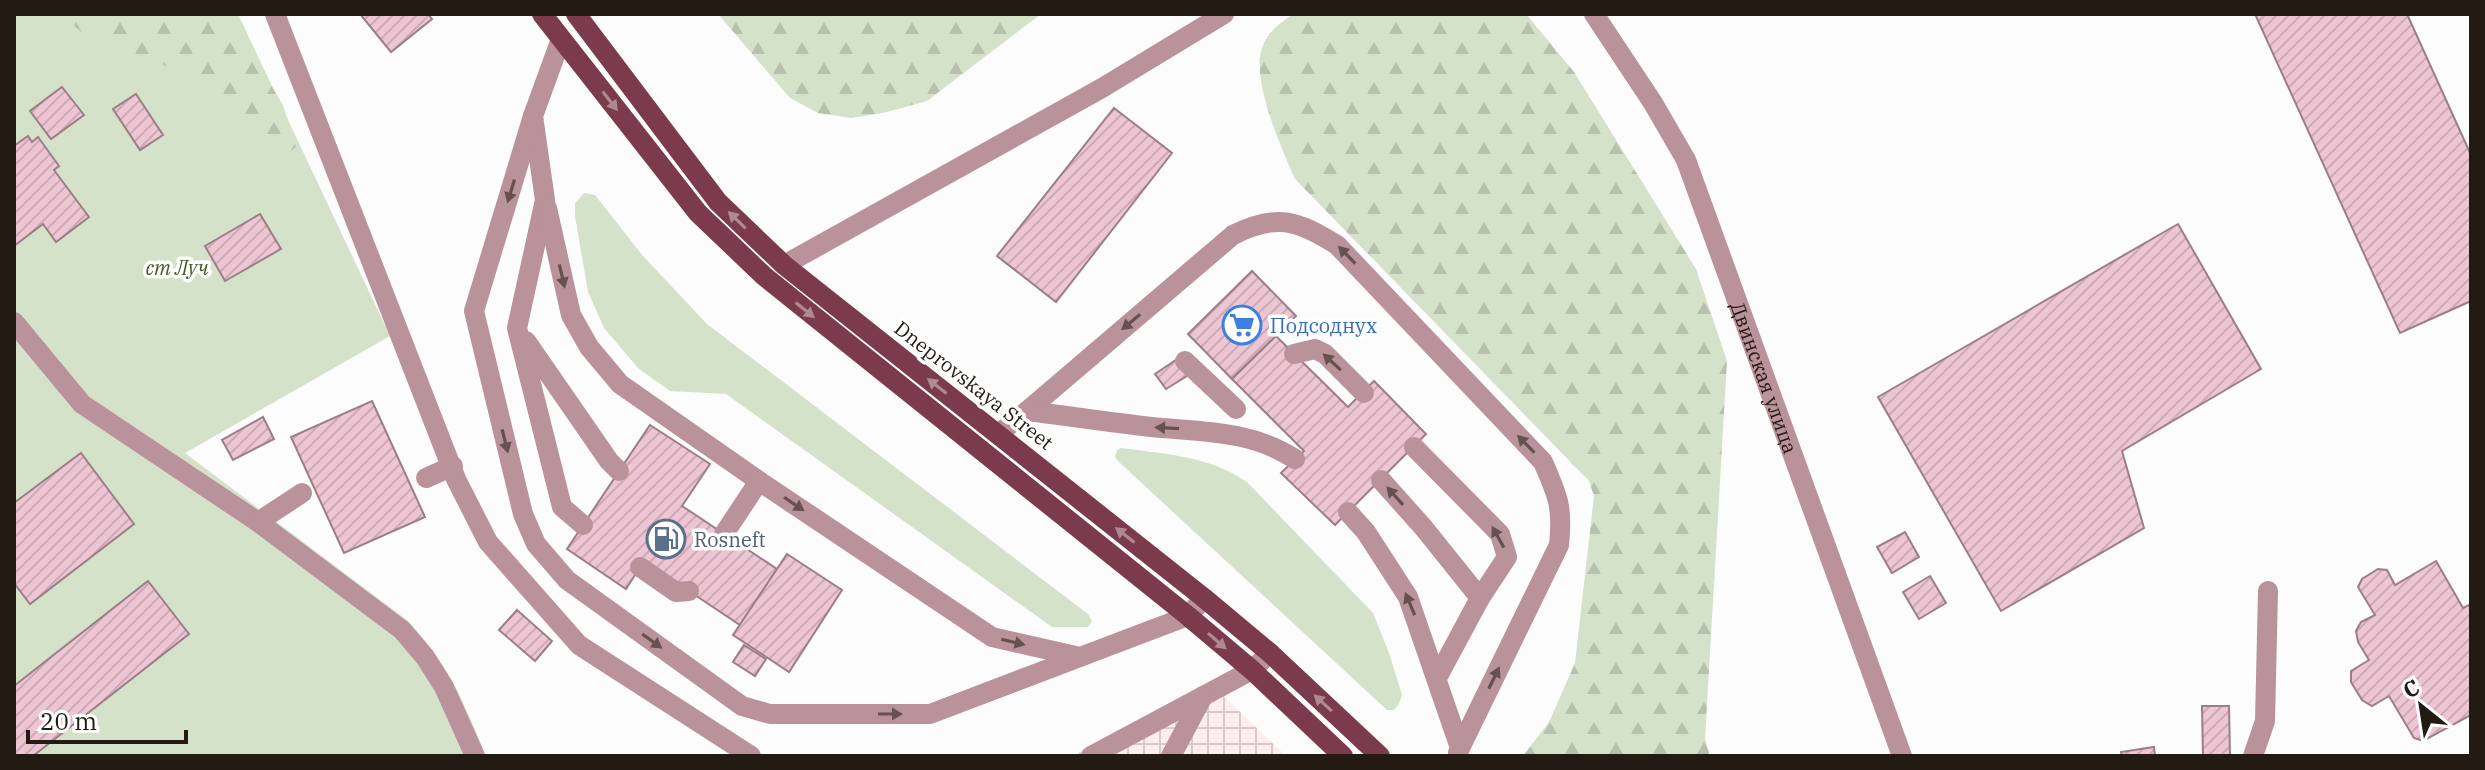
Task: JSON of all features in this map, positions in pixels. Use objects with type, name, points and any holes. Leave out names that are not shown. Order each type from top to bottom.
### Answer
[{"type":"main road","points":[[542,14],[698,213],[764,276],[1188,616],[1252,670],[1343,756]]},
{"type":"main road","name":"Dneprovskaya Street","points":[[576,14],[718,202],[784,265],[1204,598],[1270,653],[1380,756]]},
{"type":"lane","points":[[275,14],[456,479],[488,542],[579,645],[751,756]]},
{"type":"lane","points":[[784,265],[1102,88],[1224,14]]},
{"type":"lane","name":"Двинская улица","points":[[1594,14],[1653,103],[1686,160],[1902,756]]},
{"type":"lane","points":[[561,39],[533,116],[474,311],[523,514],[536,544],[567,580],[742,706],[770,714],[930,714],[1188,616],[1204,598]]},
{"type":"lane","points":[[533,116],[545,200],[571,315],[589,347],[620,384],[992,637],[1080,657]]},
{"type":"lane","points":[[545,200],[517,328],[562,507],[583,525]]},
{"type":"lane","points":[[998,434],[1233,235],[1258,223],[1284,222],[1310,228],[1337,245],[1543,462],[1558,496],[1562,517],[1559,545],[1458,752]]},
{"type":"lane","points":[[14,322],[82,404],[258,522],[402,630],[425,657],[444,687],[475,756]]},
{"type":"lane","points":[[517,328],[619,471]]},
{"type":"lane","points":[[1294,354],[1315,349],[1325,354],[1364,393]]},
{"type":"lane","points":[[1185,361],[1246,402],[1215,431]]},
{"type":"lane","points":[[1027,411],[1153,427],[1215,431],[1264,444],[1295,459]]},
{"type":"lane","points":[[1414,447],[1500,534],[1507,557],[1480,598],[1437,678]]},
{"type":"lane","points":[[426,478],[453,466]]},
{"type":"lane","points":[[1381,480],[1480,598]]},
{"type":"lane","points":[[724,534],[759,481]]},
{"type":"lane","points":[[258,522],[302,493]]},
{"type":"lane","points":[[1348,512],[1366,532],[1408,597],[1437,678],[1458,752]]},
{"type":"lane","points":[[640,567],[676,592],[689,591]]},
{"type":"lane","points":[[2253,756],[2265,721],[2268,591]]},
{"type":"lane","points":[[1091,756],[1252,670],[1270,653]]},
{"type":"lane","points":[[1171,756],[1203,696]]},
{"type":"shaded area","points":[[1210,683],[1286,756],[1073,756]]},
{"type":"green space","name":"ст Луч","points":[[14,14],[238,14],[390,336],[185,453],[408,621],[445,669],[486,756],[14,756]]},
{"type":"green space","points":[[62,14],[228,14],[283,105],[296,147],[278,158],[264,154],[230,117],[175,72],[159,63],[129,56],[102,44]]},
{"type":"green space","points":[[718,14],[1041,14],[927,101],[851,118],[818,113],[790,98]]},
{"type":"green space","points":[[1293,14],[1526,14],[1574,72],[1696,269],[1727,361],[1705,739],[1710,756],[1523,756],[1549,722],[1575,663],[1594,496],[1589,481],[1295,179],[1269,113],[1260,75],[1263,45],[1279,24]]},
{"type":"green space","points":[[584,193],[595,195],[643,256],[707,324],[1088,614],[1092,621],[1088,627],[1052,627],[726,394],[670,391],[638,368],[604,328],[588,292],[575,216],[575,203]]},
{"type":"green space","points":[[1121,448],[1202,461],[1247,482],[1373,613],[1402,695],[1394,710],[1387,710],[1120,463],[1115,457]]},
{"type":"building","points":[[360,14],[428,14],[432,19],[391,52]]},
{"type":"building","points":[[2255,14],[2407,14],[2471,155],[2471,301],[2400,333]]},
{"type":"building","points":[[62,87],[84,115],[51,139],[30,111]]},
{"type":"building","points":[[136,94],[163,135],[140,150],[113,109]]},
{"type":"building","points":[[1114,108],[1172,153],[1056,302],[997,256]]},
{"type":"building","points":[[28,136],[32,142],[38,137],[59,166],[54,170],[89,217],[56,242],[43,224],[14,246],[14,146]]},
{"type":"building","points":[[260,214],[281,249],[225,281],[205,246]]},
{"type":"building","points":[[2178,224],[2261,369],[2122,451],[2144,528],[2001,611],[1878,397]]},
{"type":"building","name":"Подсоднух","points":[[1252,271],[1296,316],[1232,379],[1188,334]]},
{"type":"building","points":[[1276,336],[1348,407],[1374,381],[1426,434],[1335,525],[1281,473],[1304,451],[1232,379]]},
{"type":"building","points":[[1176,360],[1187,376],[1166,389],[1155,374]]},
{"type":"building","points":[[372,401],[425,517],[344,553],[291,437]]},
{"type":"building","points":[[263,417],[274,439],[233,460],[222,440]]},
{"type":"building","points":[[650,425],[710,464],[682,506],[777,569],[740,625],[689,591],[640,567],[626,589],[567,549]]},
{"type":"building","points":[[81,453],[134,524],[30,604],[14,583],[14,503]]},
{"type":"building","points":[[1905,532],[1919,557],[1892,573],[1877,547]]},
{"type":"building","points":[[787,554],[842,590],[789,672],[733,635]]},
{"type":"building","points":[[2436,561],[2463,608],[2471,604],[2471,715],[2423,741],[2414,738],[2389,696],[2372,706],[2362,700],[2351,682],[2351,671],[2369,660],[2358,642],[2356,631],[2361,622],[2375,615],[2358,587],[2362,579],[2378,569],[2387,570],[2395,585]]},
{"type":"building","points":[[1930,576],[1946,603],[1919,619],[1903,592]]},
{"type":"building","points":[[148,581],[189,634],[33,756],[14,756],[14,686]]},
{"type":"building","points":[[517,610],[552,641],[535,661],[499,630]]},
{"type":"building","points":[[744,645],[766,659],[755,676],[733,662]]},
{"type":"building","points":[[2202,706],[2229,706],[2230,756],[2203,756]]},
{"type":"building","points":[[2154,747],[2155,756],[2122,756],[2121,752]]},
{"type":"place","name":"Подсоднух","points":[[1242,325]]},
{"type":"place","name":"Rosneft","points":[[666,539]]}]
